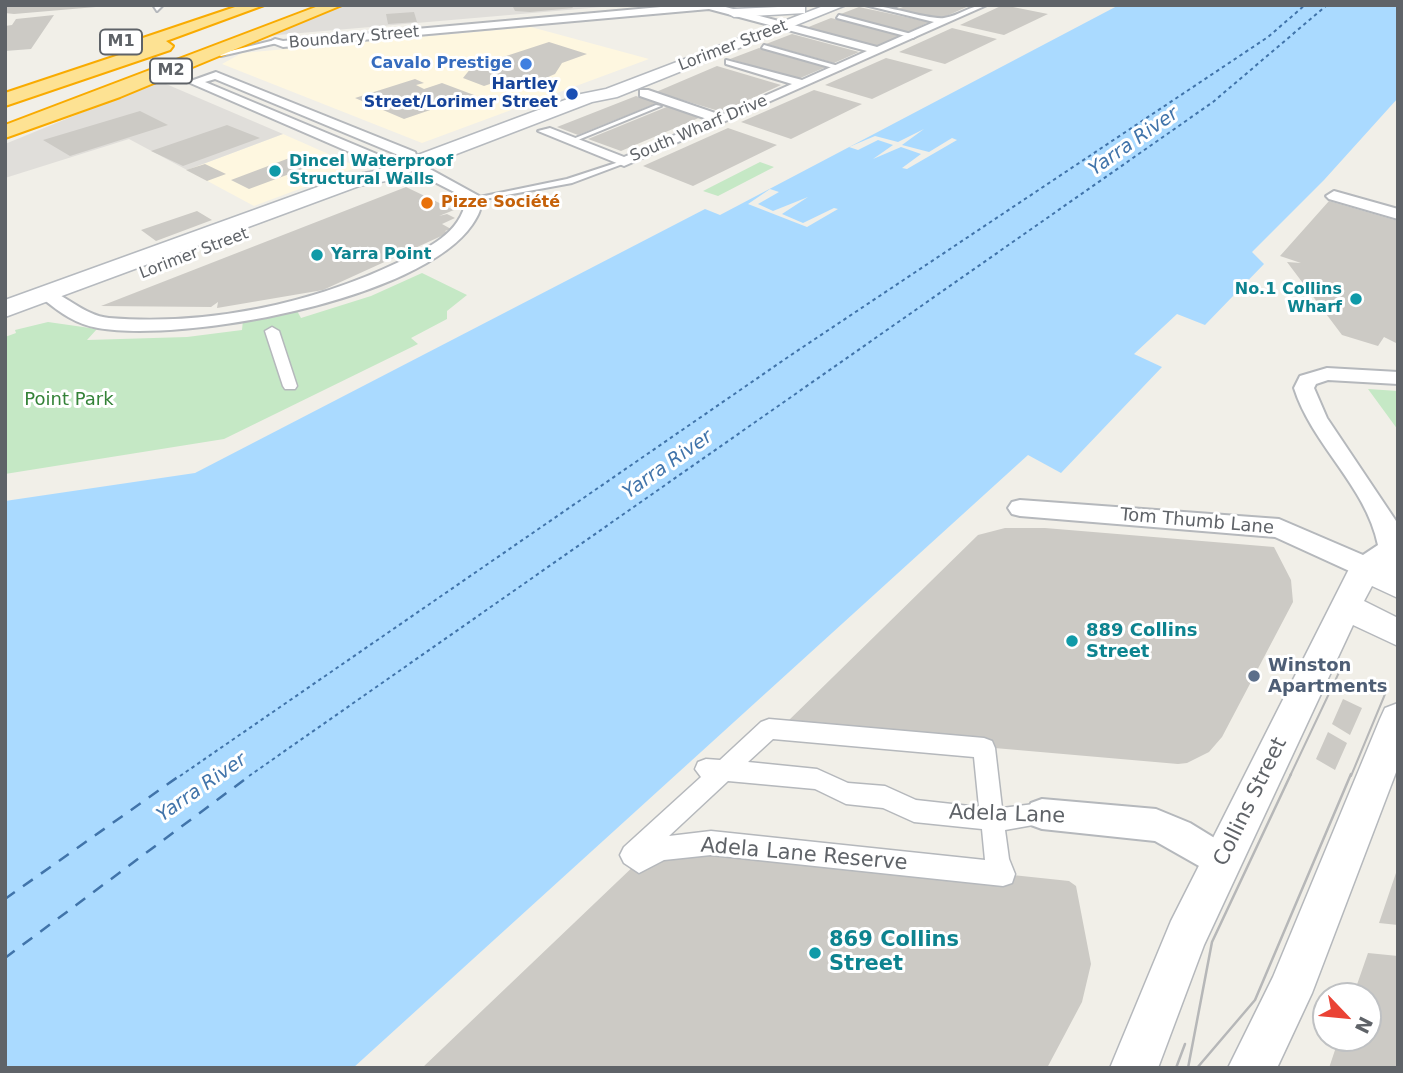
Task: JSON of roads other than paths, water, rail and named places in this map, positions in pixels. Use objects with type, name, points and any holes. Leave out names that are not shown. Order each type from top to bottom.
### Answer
[{"type":"highway","points":[[5,82],[237,5]]},
{"type":"highway","name":"M1","points":[[103,48],[237,5]]},
{"type":"highway","points":[[5,89],[257,5]]},
{"type":"highway","name":"M1","points":[[5,100],[274,5]]},
{"type":"highway","name":"M2","points":[[5,111],[293,5]]},
{"type":"highway","name":"M1","points":[[5,119],[308,5]]},
{"type":"highway","points":[[5,126],[184,61],[323,5]]},
{"type":"highway","name":"M2","points":[[5,132],[190,64],[335,5]]},
{"type":"main road","points":[[741,34],[730,16],[812,8]]},
{"type":"main road","name":"Lorimer Street","points":[[5,324],[56,300],[355,180],[379,177],[587,97],[611,93],[777,27],[812,8]]},
{"type":"main road","name":"Lorimer Street","points":[[587,97],[596,89],[741,34],[839,11]]},
{"type":"main road","name":"Lorimer Street","points":[[5,309],[56,300]]},
{"type":"street","name":"Boundary Street","points":[[275,42],[289,37],[672,5]]},
{"type":"street","points":[[870,5],[945,22]]},
{"type":"street","name":"South Wharf Drive","points":[[624,162],[982,5]]},
{"type":"street","name":"Boundary Street","points":[[275,42],[297,43],[699,6],[730,16],[878,51]]},
{"type":"street","points":[[730,62],[804,84]]},
{"type":"street","points":[[56,300],[74,317],[94,322],[144,324],[208,321],[301,303],[364,284],[435,250],[453,237],[467,220],[474,199],[412,165],[389,164],[194,82],[216,75],[412,156],[412,165]]},
{"type":"street","points":[[644,93],[721,119]]},
{"type":"street","points":[[261,110],[284,102]]},
{"type":"street","points":[[321,135],[344,127]]},
{"type":"street","points":[[545,131],[624,162]]},
{"type":"street","points":[[1334,196],[1398,214]]},
{"type":"street","points":[[272,331],[290,386]]},
{"type":"street","points":[[1398,379],[1322,374],[1307,380],[1304,388],[1312,408],[1382,516],[1389,536],[1384,561],[1398,586]]},
{"type":"street","name":"Tom Thumb Lane","points":[[1020,508],[1279,528],[1384,561]]},
{"type":"street","name":"Collins Street","points":[[1134,1068],[1186,936],[1222,862],[1348,608],[1384,561]]},
{"type":"street","points":[[1348,608],[1398,633]]},
{"type":"street","points":[[1252,1068],[1289,993],[1398,719]]},
{"type":"street","name":"Adela Lane Reserve","points":[[769,729],[984,748],[992,819],[997,860],[1003,874],[711,843],[662,849],[639,861],[632,855],[715,770],[769,729]]},
{"type":"street","name":"Adela Lane","points":[[715,770],[817,779],[846,793],[885,797],[914,811],[992,819],[1042,814],[1156,825],[1178,834],[1222,862]]},
{"type":"lane","points":[[839,11],[913,36]]},
{"type":"lane","points":[[190,64],[231,51],[275,42]]},
{"type":"lane","points":[[764,47],[840,68]]},
{"type":"lane","points":[[571,141],[658,106]]},
{"type":"lane","name":"South Wharf Drive","points":[[474,199],[569,181],[624,162]]},
{"type":"water","name":"Yarra River","points":[[1119,5],[1398,5],[1398,98],[1324,180],[1252,252],[1264,264],[1205,325],[1177,314],[1134,354],[1162,367],[1061,473],[1028,455],[353,1068],[5,1068],[5,501],[195,473],[705,209],[720,215]]},
{"type":"tram line","points":[[1290,776],[1343,664]]},
{"type":"tram line","points":[[1351,776],[1388,687]]},
{"type":"tram line","points":[[1188,1068],[1212,942],[1291,774]]},
{"type":"tram line","points":[[1197,1068],[1255,1000],[1351,774]]},
{"type":"tram line","points":[[1176,1068],[1185,1044]]},
{"type":"place","name":"Cavalo Prestige","points":[[526,64]]},
{"type":"place","name":"Hartley Street/Lorimer Street","points":[[572,94]]},
{"type":"place","name":"Dincel Waterproof Structural Walls","points":[[275,171]]},
{"type":"place","name":"Pizze Société","points":[[427,203]]},
{"type":"place","name":"Yarra Point","points":[[317,255]]},
{"type":"place","name":"No.1 Collins Wharf","points":[[1356,299]]},
{"type":"place","name":"889 Collins Street","points":[[1072,641]]},
{"type":"place","name":"Winston Apartments","points":[[1254,676]]},
{"type":"place","name":"869 Collins Street","points":[[815,953]]},
{"type":"park label","name":"Point Park","points":[[69,400]]}]
